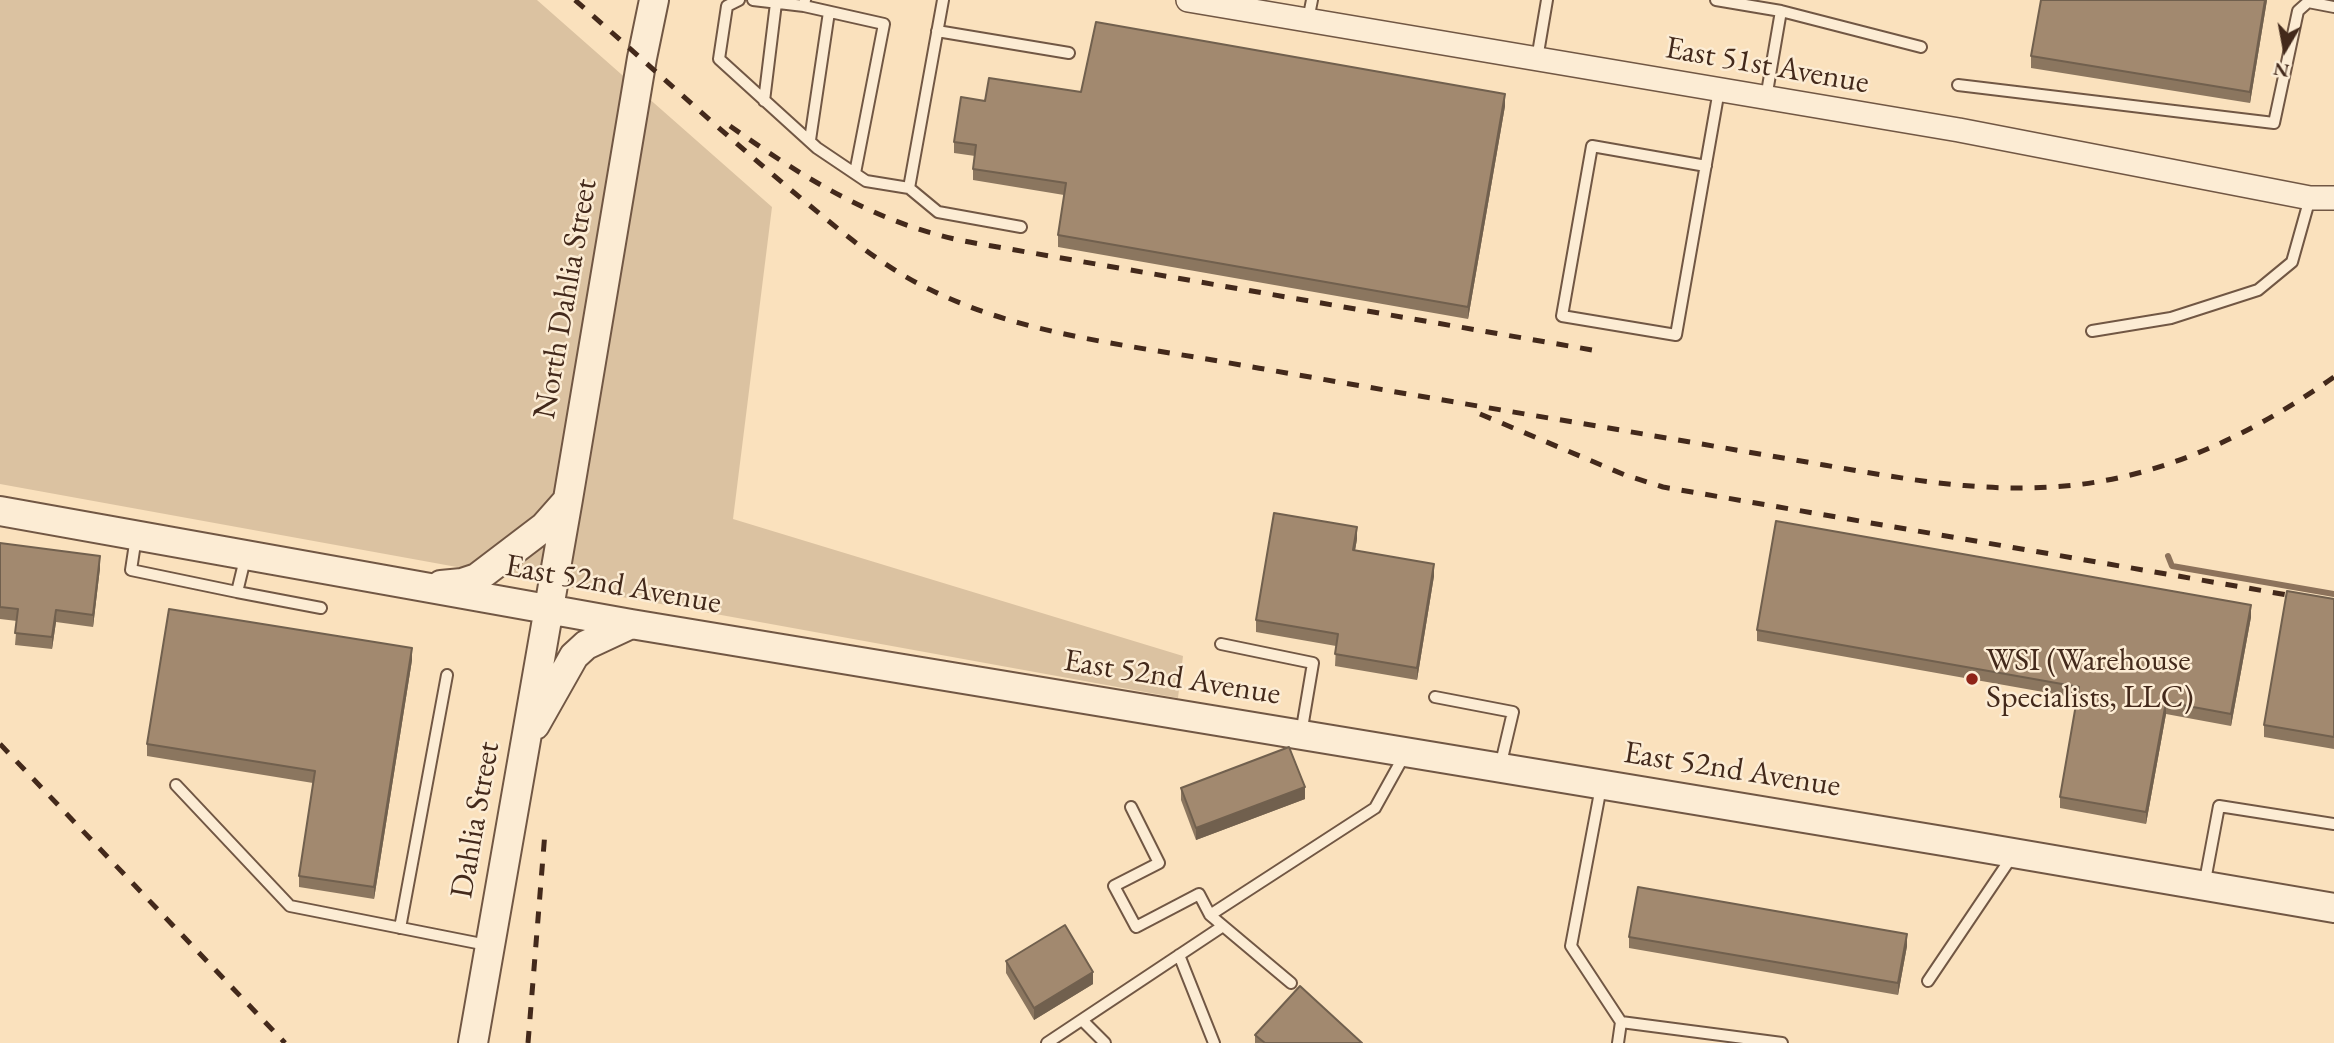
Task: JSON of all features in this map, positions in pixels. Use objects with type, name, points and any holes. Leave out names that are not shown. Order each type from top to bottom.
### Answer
[{"type":"street","name":"North Dahlia Street","points":[[549,610],[654,0]]},
{"type":"street","name":"East 51st Avenue","points":[[1188,0],[1310,10],[1537,59],[1959,130],[2310,198],[2334,198]]},
{"type":"street","points":[[413,585],[462,583],[477,578],[544,527],[568,499]]},
{"type":"street","name":"East 52nd Avenue","points":[[0,511],[631,624],[2334,908]]},
{"type":"street","name":"Dahlia Street","points":[[473,1043],[549,610]]},
{"type":"street","points":[[521,764],[533,729],[574,656],[586,645],[631,624]]},
{"type":"lane","points":[[739,0],[727,6],[719,59],[817,148],[866,180],[909,188],[938,212],[1021,227]]},
{"type":"lane","points":[[753,0],[805,3],[829,12],[884,24],[855,173]]},
{"type":"lane","points":[[909,188],[943,0]]},
{"type":"lane","points":[[1537,59],[1547,0]]},
{"type":"lane","points":[[1716,0],[1781,11],[1921,47]]},
{"type":"lane","points":[[1958,85],[2274,123],[2298,11],[2308,2],[2334,7]]},
{"type":"lane","points":[[764,101],[776,3]]},
{"type":"lane","points":[[1766,98],[1781,11]]},
{"type":"lane","points":[[810,140],[829,12]]},
{"type":"lane","points":[[937,32],[1069,53]]},
{"type":"lane","points":[[1706,166],[1592,146],[1562,316],[1676,335],[1706,166],[1719,90]]},
{"type":"lane","points":[[2092,331],[2171,318],[2258,290],[2292,262],[2310,198]]},
{"type":"lane","points":[[136,536],[131,570],[321,608]]},
{"type":"lane","points":[[237,592],[246,555]]},
{"type":"lane","points":[[1221,644],[1312,663],[1300,734]]},
{"type":"lane","points":[[400,928],[447,676]]},
{"type":"lane","points":[[1435,697],[1513,712],[1500,767]]},
{"type":"lane","points":[[1210,915],[1375,808],[1406,752]]},
{"type":"lane","points":[[1602,784],[1571,946],[1621,1022],[1618,1043]]},
{"type":"lane","points":[[176,785],[290,906],[490,945]]},
{"type":"lane","points":[[2204,886],[2218,806],[2334,824]]},
{"type":"lane","points":[[1131,807],[1160,863],[1115,886],[1136,927],[1199,894],[1210,915],[1291,983]]},
{"type":"lane","points":[[1928,981],[2015,853]]},
{"type":"lane","points":[[1047,1043],[1223,926]]},
{"type":"lane","points":[[1179,956],[1214,1043]]},
{"type":"lane","points":[[1082,1020],[1105,1043]]},
{"type":"lane","points":[[1621,1022],[1782,1043]]},
{"type":"shaded area","points":[[0,0],[537,0],[772,207],[733,519],[1183,656],[1178,698],[0,484]]},
{"type":"building","points":[[2041,0],[2265,0],[2250,92],[2031,56]]},
{"type":"building","points":[[1096,22],[1505,94],[1468,307],[1058,235],[1066,183],[973,169],[976,145],[954,142],[961,97],[985,101],[989,78],[1081,92]]},
{"type":"building","points":[[1274,513],[1357,527],[1353,550],[1434,564],[1417,668],[1335,654],[1338,634],[1256,620]]},
{"type":"building","points":[[1776,521],[2251,605],[2231,714],[2166,702],[2146,812],[2060,797],[2079,687],[1757,630]]},
{"type":"building","points":[[0,543],[100,556],[93,615],[56,610],[52,637],[15,633],[18,609],[0,607]]},
{"type":"building","points":[[2287,591],[2334,599],[2334,737],[2264,725]]},
{"type":"building","points":[[169,609],[412,648],[374,887],[299,876],[315,771],[147,744]]},
{"type":"building","points":[[1289,747],[1305,787],[1196,828],[1181,788]]},
{"type":"building","points":[[1638,887],[1907,934],[1898,983],[1629,937]]},
{"type":"building","points":[[1065,925],[1093,972],[1034,1008],[1006,961]]},
{"type":"building","points":[[1300,986],[1362,1043],[1265,1043],[1255,1035]]},
{"type":"waterway","points":[[2168,556],[2172,566],[2334,594]]},
{"type":"railway","points":[[575,0],[763,167],[875,257],[912,280],[965,305],[1072,336],[1880,475],[1994,488],[2091,483],[2165,465],[2235,436],[2334,377]]},
{"type":"railway","points":[[730,126],[804,175],[856,204],[945,237],[1598,351]]},
{"type":"railway","points":[[1480,414],[1625,475],[1663,487],[2334,603]]},
{"type":"railway","points":[[0,744],[285,1043]]},
{"type":"railway","points":[[528,1043],[545,832]]},
{"type":"place","name":"WSI (Warehouse Specialists, LLC)","points":[[1972,679]]}]
